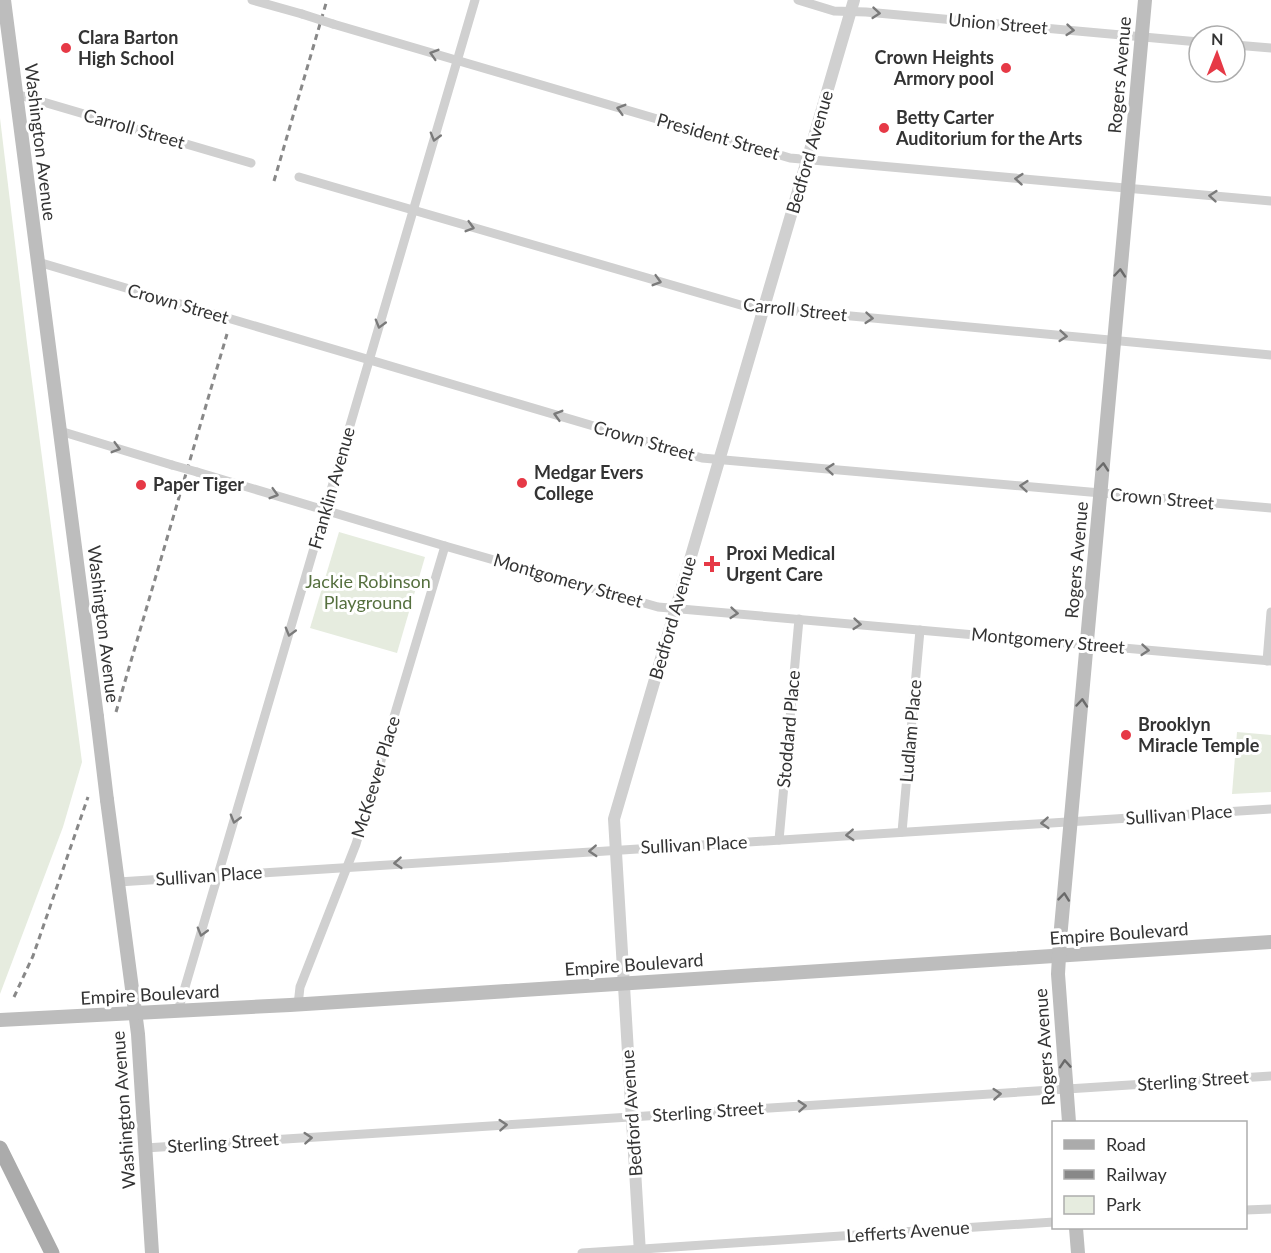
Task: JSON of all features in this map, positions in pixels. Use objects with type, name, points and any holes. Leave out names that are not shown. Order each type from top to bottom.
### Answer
[{"type":"main road","name":"Washington Avenue","points":[[4,0],[135,1013],[152,1253]]},
{"type":"main road","name":"Rogers Avenue","points":[[1069,1121],[1058,974],[1059,956],[1145,0]]},
{"type":"main road","name":"Empire Boulevard","points":[[0,1020],[298,1005],[1271,942]]},
{"type":"main road","points":[[0,1148],[52,1253]]},
{"type":"main road","points":[[1076,1229],[1078,1253]]},
{"type":"street","name":"President Street","points":[[252,0],[779,155],[807,160],[1271,201]]},
{"type":"street","name":"Franklin Avenue","points":[[178,1011],[475,0]]},
{"type":"street","name":"Union Street","points":[[798,0],[834,11],[852,6],[1187,41]]},
{"type":"street","name":"Bedford Avenue","points":[[640,1251],[614,819],[852,6]]},
{"type":"street","points":[[1247,46],[1271,48]]},
{"type":"street","name":"Carroll Street","points":[[16,94],[251,163]]},
{"type":"street","name":"Carroll Street","points":[[299,177],[744,306],[1271,355]]},
{"type":"street","name":"Crown Street","points":[[38,262],[691,454],[719,459],[1271,508]]},
{"type":"street","name":"Montgomery Street","points":[[60,431],[658,607],[1269,661]]},
{"type":"street","name":"McKeever Place","points":[[298,1005],[300,987],[356,844],[445,546]]},
{"type":"street","points":[[1269,661],[1271,612]]},
{"type":"street","name":"Stoddard Place","points":[[779,840],[799,619]]},
{"type":"street","name":"Ludlam Place","points":[[902,832],[920,630]]},
{"type":"street","name":"Sullivan Place","points":[[118,882],[1271,809]]},
{"type":"street","name":"Sterling Street","points":[[145,1148],[1271,1076]]},
{"type":"street","points":[[1247,1210],[1271,1209]]},
{"type":"street","name":"Lefferts Avenue","points":[[582,1253],[640,1251],[1052,1222]]},
{"type":"green space","points":[[0,118],[82,762],[63,827],[0,994]]},
{"type":"green space","name":"Jackie Robinson Playground","points":[[339,532],[425,557],[397,653],[310,628]]},
{"type":"green space","points":[[1237,732],[1271,735],[1271,792],[1232,794]]},
{"type":"railway","points":[[274,181],[327,0]]},
{"type":"railway","points":[[116,712],[227,334]]},
{"type":"railway","points":[[14,997],[33,956],[88,797]]},
{"type":"place","name":"Clara Barton High School","points":[[66,48]]},
{"type":"place","name":"Crown Heights Armory pool","points":[[1006,68]]},
{"type":"place","name":"Betty Carter Auditorium for the Arts","points":[[884,128]]},
{"type":"place","name":"Medgar Evers College","points":[[522,483]]},
{"type":"place","name":"Paper Tiger","points":[[141,485]]},
{"type":"place","name":"Proxi Medical Urgent Care","points":[[712,564]]},
{"type":"place","name":"Brooklyn Miracle Temple","points":[[1126,735]]}]
